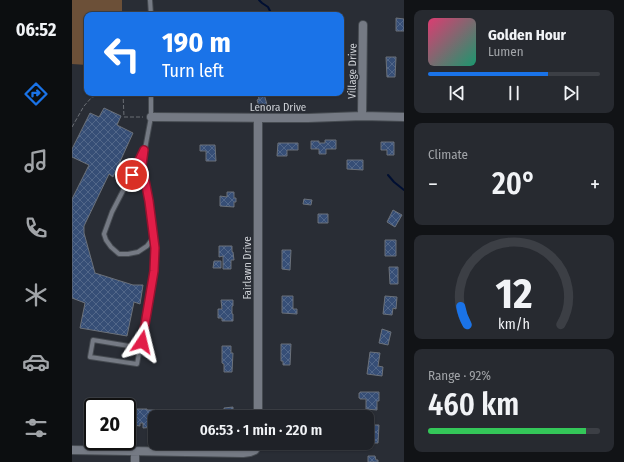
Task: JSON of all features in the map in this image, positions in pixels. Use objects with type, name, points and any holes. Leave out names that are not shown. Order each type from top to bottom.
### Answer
[{"type":"street","name":"Village Drive","points":[[362,116],[363,25]]},
{"type":"street","name":"Lenora Drive","points":[[151,117],[308,118],[404,116]]},
{"type":"street","name":"Fairlawn Drive","points":[[258,118],[258,410]]},
{"type":"street","points":[[72,450],[135,452],[250,452],[252,450]]},
{"type":"street","points":[[135,452],[136,462]]},
{"type":"lane","points":[[150,0],[150,12]]},
{"type":"lane","points":[[141,348],[93,340],[90,358],[137,364],[141,348],[154,271],[155,248],[149,201],[142,165],[151,117],[151,96]]},
{"type":"lane","points":[[144,150],[112,212],[104,234],[111,248],[118,254],[138,252],[147,246],[153,238]]},
{"type":"path","points":[[72,127],[84,106],[92,97],[96,96]]},
{"type":"path","points":[[123,96],[124,117],[151,117]]},
{"type":"shaded area","points":[[72,0],[122,0],[122,12],[84,12],[84,65],[72,64]]},
{"type":"building","points":[[396,18],[404,19],[404,31],[396,31]]},
{"type":"building","points":[[386,57],[396,57],[395,77],[387,77]]},
{"type":"building","points":[[258,96],[265,96],[268,108],[260,110],[257,100],[259,99]]},
{"type":"building","points":[[104,108],[121,116],[117,125],[133,133],[113,177],[109,174],[84,226],[84,233],[95,273],[133,285],[143,285],[140,304],[134,302],[127,336],[80,328],[85,303],[72,298],[72,199],[89,165],[72,157],[72,149],[90,113],[99,117]]},
{"type":"building","points":[[325,140],[336,140],[336,149],[326,149],[326,154],[319,154],[319,149],[311,149],[311,141],[325,143]]},
{"type":"building","points":[[381,142],[394,142],[394,155],[387,155],[387,150],[381,150]]},
{"type":"building","points":[[278,143],[298,143],[298,150],[287,150],[287,156],[277,156]]},
{"type":"building","points":[[200,145],[215,145],[216,161],[206,161],[206,151],[200,151]]},
{"type":"building","points":[[347,160],[363,160],[363,170],[347,169]]},
{"type":"building","points":[[227,192],[234,192],[236,202],[234,202],[234,207],[220,206],[220,196],[227,197]]},
{"type":"building","points":[[304,199],[312,200],[311,205],[303,204]]},
{"type":"building","points":[[393,210],[402,215],[395,227],[387,222]]},
{"type":"building","points":[[318,214],[328,214],[328,223],[318,223]]},
{"type":"building","points":[[385,240],[396,240],[396,256],[385,256]]},
{"type":"building","points":[[219,246],[232,246],[234,260],[231,260],[231,269],[223,269],[223,256],[219,257]]},
{"type":"building","points":[[282,250],[291,250],[290,270],[282,269]]},
{"type":"building","points":[[214,261],[221,261],[221,268],[213,268]]},
{"type":"building","points":[[389,267],[398,267],[398,284],[390,284]]},
{"type":"building","points":[[282,296],[293,296],[293,309],[297,309],[297,314],[282,313]]},
{"type":"building","points":[[385,296],[397,297],[396,309],[393,308],[392,315],[383,314]]},
{"type":"building","points":[[221,300],[233,300],[233,321],[222,321],[222,318],[218,318],[218,309],[222,309]]},
{"type":"building","points":[[382,329],[391,332],[388,345],[379,343]]},
{"type":"building","points":[[281,344],[291,344],[290,365],[283,365],[283,361],[281,361]]},
{"type":"building","points":[[222,346],[231,346],[231,353],[233,353],[232,372],[224,372],[224,364],[222,363]]},
{"type":"building","points":[[370,352],[380,353],[378,366],[383,367],[382,376],[367,374]]},
{"type":"building","points":[[360,392],[379,392],[377,410],[366,409],[366,399],[359,398]]},
{"type":"building","points":[[233,407],[233,410],[224,410],[224,408]]},
{"type":"building","points":[[136,409],[147,409],[148,428],[143,428],[143,423],[140,423],[140,426],[136,425]]},
{"type":"building","points":[[374,425],[379,425],[378,443],[374,443]]},
{"type":"building","points":[[368,456],[375,456],[378,462],[368,462]]},
{"type":"waterway","points":[[259,0],[268,7],[270,12]]},
{"type":"waterway","points":[[388,175],[404,190]]},
{"type":"route","points":[[132,175],[144,150],[142,165],[149,201],[155,248],[154,271],[142,342]]}]
